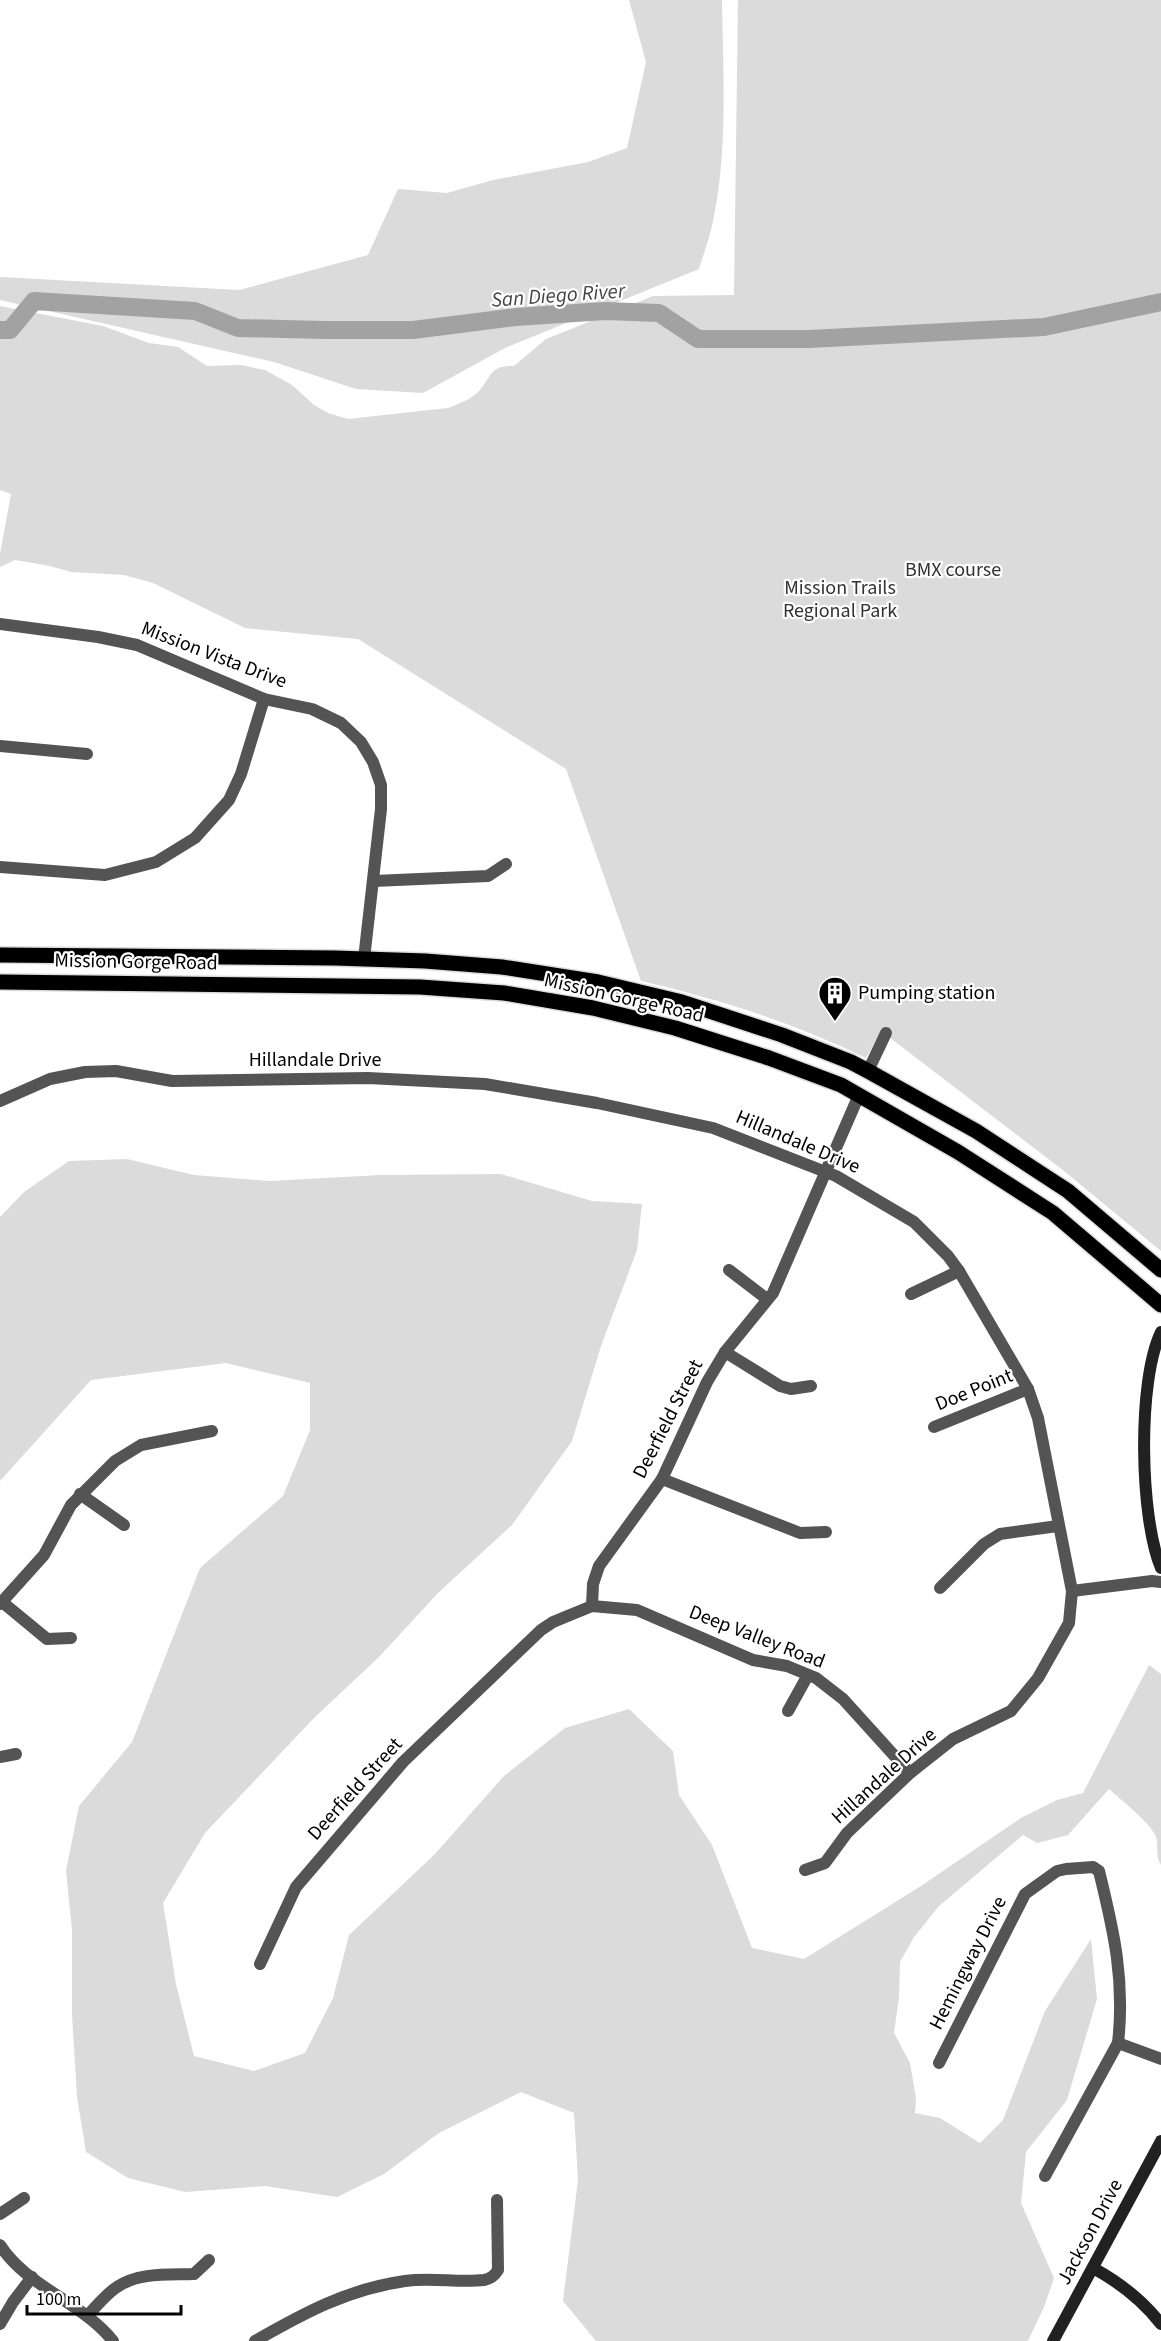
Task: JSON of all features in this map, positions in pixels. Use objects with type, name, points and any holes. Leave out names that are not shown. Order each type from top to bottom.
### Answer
[{"type":"main road","name":"Mission Gorge Road","points":[[0,955],[364,959],[502,967],[598,982],[682,1002],[782,1035],[851,1062],[976,1131],[1068,1191],[1161,1270]]},
{"type":"main road","name":"Mission Gorge Road","points":[[0,981],[420,987],[504,993],[593,1008],[675,1028],[779,1062],[841,1085],[859,1095],[958,1152],[1053,1213],[1161,1305]]},
{"type":"main road","points":[[1161,1332],[1146,1389],[1143,1464],[1154,1549],[1161,1568]]},
{"type":"main road","name":"Jackson Drive","points":[[1053,2341],[1161,2140]]},
{"type":"main road","points":[[1093,2268],[1109,2276],[1129,2292],[1150,2310],[1161,2324]]},
{"type":"street","name":"Mission Vista Drive","points":[[0,624],[98,637],[137,645],[264,699],[312,709],[342,723],[361,742],[373,762],[381,785],[374,881],[364,959]]},
{"type":"street","points":[[0,867],[105,874],[156,862],[195,838],[229,800],[241,774],[264,699]]},
{"type":"street","points":[[0,746],[87,754]]},
{"type":"street","points":[[374,881],[488,876],[506,864]]},
{"type":"street","points":[[868,1071],[886,1033]]},
{"type":"street","name":"Hillandale Drive","points":[[0,1101],[50,1079],[85,1072],[116,1071],[172,1081],[368,1078],[485,1084],[597,1103],[713,1128],[836,1176],[914,1222],[948,1256],[959,1271],[1028,1389],[1038,1418],[1071,1591],[1069,1623],[1038,1678],[1011,1711],[953,1739],[910,1773],[847,1833],[825,1863],[805,1870]]},
{"type":"street","name":"Deerfield Street","points":[[260,1964],[288,1899],[296,1887],[403,1762],[541,1630],[553,1622],[592,1606],[593,1584],[599,1566],[662,1479],[707,1382],[725,1353],[773,1293],[824,1171],[859,1095]]},
{"type":"street","points":[[729,1270],[767,1299]]},
{"type":"street","points":[[911,1294],[959,1271]]},
{"type":"street","points":[[725,1353],[780,1386],[791,1389],[811,1386]]},
{"type":"street","name":"Doe Point","points":[[934,1427],[1028,1389]]},
{"type":"street","points":[[71,1638],[47,1639],[1,1603],[44,1555],[71,1505],[115,1461],[141,1445],[212,1431]]},
{"type":"street","points":[[662,1479],[800,1533],[826,1532]]},
{"type":"street","points":[[80,1494],[124,1525]]},
{"type":"street","points":[[940,1588],[984,1544],[1000,1534],[1058,1526]]},
{"type":"street","points":[[1071,1591],[1152,1581],[1161,1582]]},
{"type":"street","name":"Deep Valley Road","points":[[592,1606],[637,1610],[753,1660],[787,1666],[816,1678],[843,1699],[910,1773]]},
{"type":"street","points":[[788,1712],[808,1674]]},
{"type":"street","points":[[0,1757],[16,1754]]},
{"type":"street","name":"Hemingway Drive","points":[[939,2063],[1024,1894],[1053,1873],[1066,1869],[1092,1867],[1099,1871],[1120,1967],[1121,2019],[1118,2043]]},
{"type":"street","points":[[1045,2176],[1118,2043],[1161,2059]]},
{"type":"street","points":[[0,2214],[24,2198]]},
{"type":"street","points":[[255,2341],[306,2312],[351,2293],[404,2281],[486,2280],[498,2270],[497,2200]]},
{"type":"street","points":[[0,2246],[32,2277],[87,2316],[113,2341]]},
{"type":"street","points":[[87,2316],[114,2288],[127,2281],[145,2276],[194,2274],[209,2260]]},
{"type":"street","points":[[0,2324],[32,2277]]},
{"type":"green space","points":[[629,0],[722,0],[724,108],[721,163],[713,223],[699,269],[505,348],[423,393],[356,389],[274,362],[0,300],[0,277],[239,290],[368,255],[398,189],[447,193],[493,180],[588,162],[627,148],[646,62]]},
{"type":"green space","name":"Mission Trails Regional Park","points":[[738,0],[1161,0],[1161,1251],[1064,1171],[881,1031],[866,1058],[839,1045],[756,1013],[641,981],[566,769],[358,639],[245,628],[153,583],[124,575],[71,572],[15,560],[0,567],[0,554],[11,494],[0,490],[0,306],[103,326],[149,343],[178,347],[207,366],[241,365],[265,370],[292,385],[314,405],[328,413],[348,419],[448,408],[456,405],[475,395],[495,370],[514,366],[546,339],[653,296],[734,295]]},
{"type":"green space","points":[[127,1159],[194,1175],[270,1181],[381,1175],[501,1174],[592,1201],[642,1204],[637,1250],[601,1346],[572,1441],[512,1525],[438,1593],[379,1657],[314,1718],[205,1833],[163,1903],[176,1984],[194,2056],[254,2071],[305,2053],[333,1998],[349,1935],[434,1855],[504,1776],[565,1728],[629,1709],[673,1751],[679,1795],[712,1845],[752,1948],[804,1959],[921,1886],[1021,1818],[1057,1800],[1083,1793],[1149,1665],[1161,1674],[1161,1865],[1153,1831],[1142,1818],[1109,1789],[1068,1835],[1037,1843],[1023,1835],[939,1906],[914,1937],[900,1962],[899,1998],[894,2033],[910,2063],[916,2098],[915,2113],[940,2118],[980,2143],[1003,2120],[1045,2011],[1091,1939],[1097,1999],[1067,2100],[1026,2152],[1021,2203],[1054,2278],[1044,2307],[1028,2341],[596,2341],[563,2301],[578,2180],[574,2113],[521,2092],[439,2133],[384,2174],[337,2197],[265,2186],[185,2192],[128,2178],[86,2152],[77,2097],[72,2015],[72,1930],[66,1871],[79,1806],[132,1742],[200,1568],[283,1496],[310,1430],[310,1383],[226,1363],[91,1380],[0,1481],[0,1217],[24,1192],[69,1161]]},
{"type":"waterway","name":"San Diego River","points":[[0,330],[10,330],[34,301],[195,311],[238,328],[324,330],[413,330],[516,317],[605,311],[659,313],[698,339],[809,339],[1044,327],[1161,302]]},
{"type":"place","name":"Pumping station","points":[[835,1022]]},
{"type":"park label","name":"BMX course","points":[[953,570]]}]
